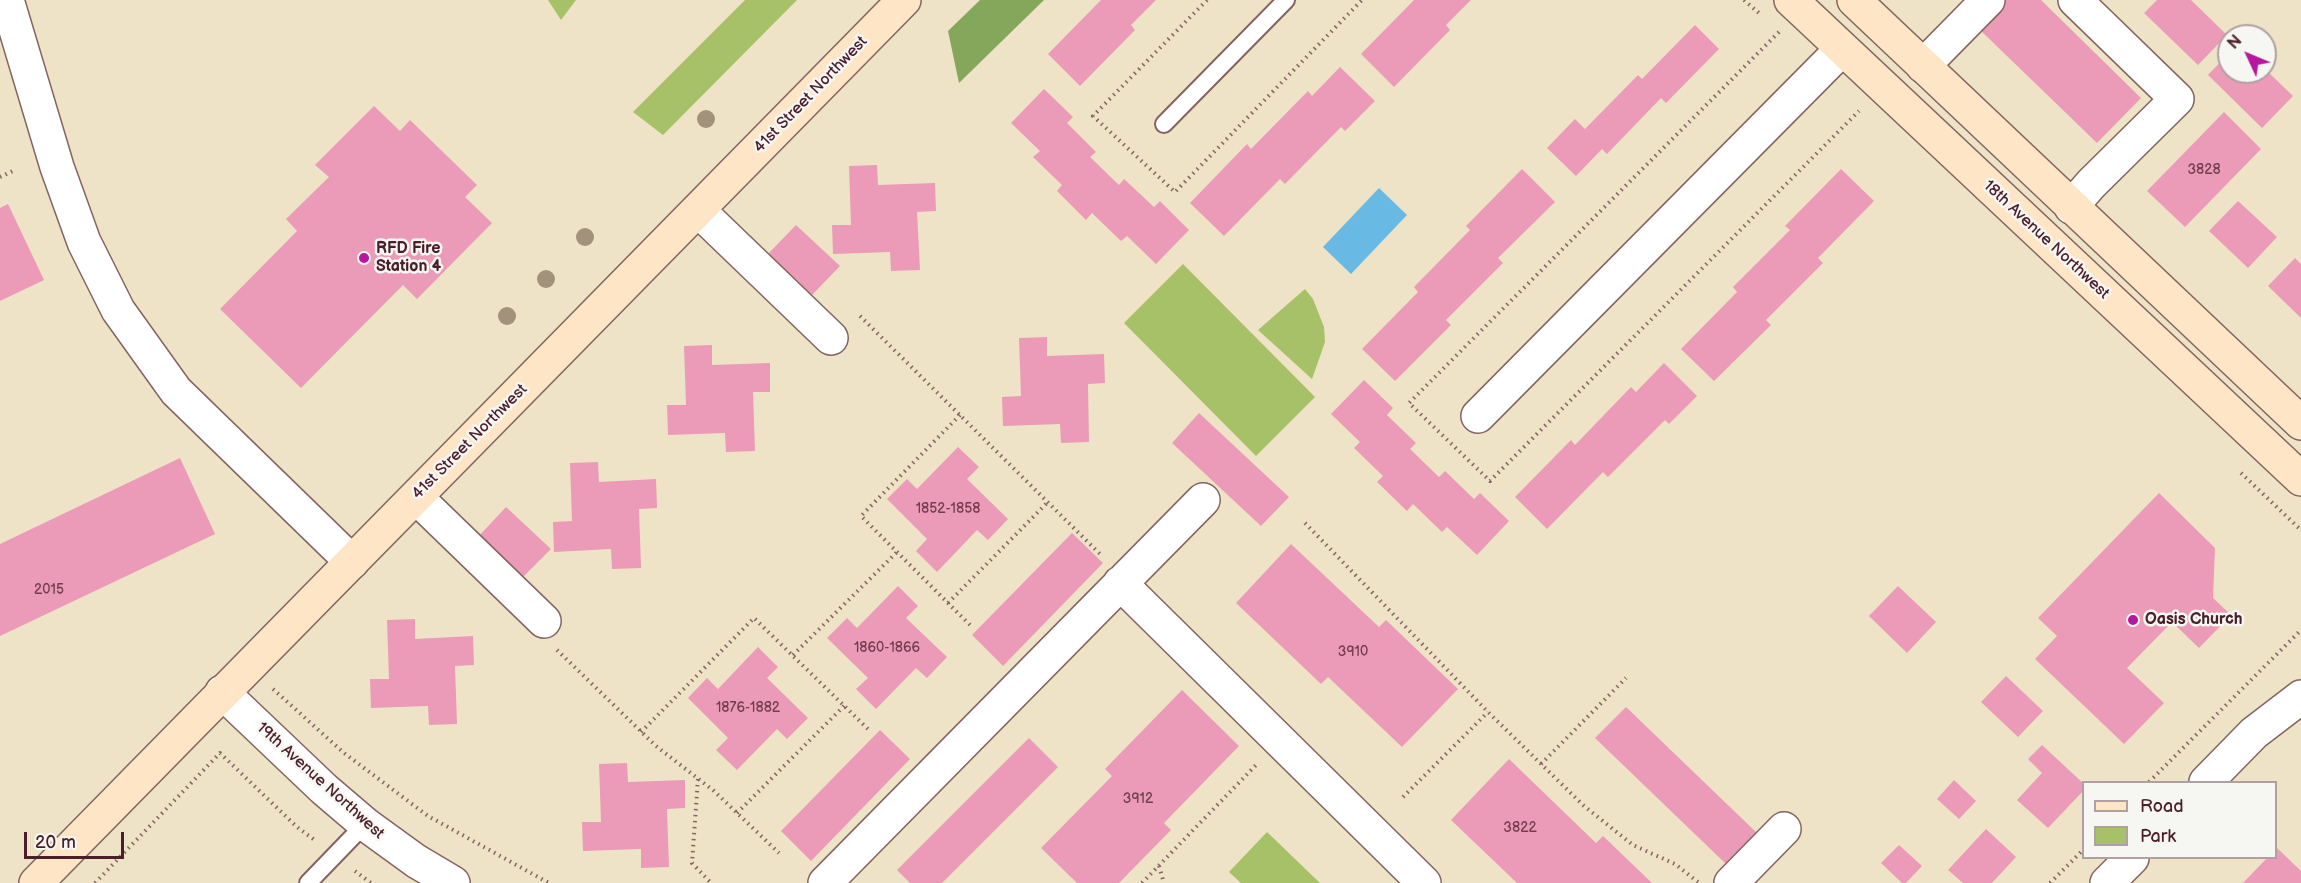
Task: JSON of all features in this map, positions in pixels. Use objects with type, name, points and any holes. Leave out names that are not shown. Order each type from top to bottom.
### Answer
[{"type":"main road","name":"41st Street Northwest","points":[[36,883],[904,0]]},
{"type":"main road","name":"18th Avenue Northwest","points":[[1791,0],[2301,479]]},
{"type":"main road","points":[[1854,0],[2301,423]]},
{"type":"street","points":[[7,0],[57,167],[84,242],[118,310],[176,391],[351,562]]},
{"type":"street","points":[[1923,66],[1988,0]]},
{"type":"street","points":[[2071,207],[2091,184],[2177,99],[2074,0]]},
{"type":"street","points":[[1478,416],[1842,49]]},
{"type":"street","points":[[698,210],[831,338]]},
{"type":"street","points":[[416,497],[544,621]]},
{"type":"street","points":[[825,883],[1112,570],[1203,500]]},
{"type":"street","points":[[1112,570],[1424,883]]},
{"type":"street","name":"19th Avenue Northwest","points":[[222,692],[324,789],[365,824],[416,861],[453,883]]},
{"type":"street","points":[[2208,781],[2254,733],[2301,697]]},
{"type":"street","points":[[1731,883],[1784,829]]},
{"type":"street","points":[[2107,883],[2131,859]]},
{"type":"lane","points":[[1164,124],[1286,0]]},
{"type":"lane","points":[[308,883],[365,824]]},
{"type":"path","points":[[0,177],[15,170]]},
{"type":"path","points":[[860,316],[1048,502],[1112,570]]},
{"type":"path","points":[[960,415],[861,516],[971,626]]},
{"type":"path","points":[[948,603],[1048,502]]},
{"type":"path","points":[[1305,523],[1488,712],[1584,806],[1633,845],[1675,864],[1698,883]]},
{"type":"path","points":[[793,655],[897,552]]},
{"type":"path","points":[[641,732],[754,618],[869,730]]},
{"type":"path","points":[[544,621],[540,632],[641,732],[698,778],[779,853]]},
{"type":"path","points":[[2152,781],[2301,630]]},
{"type":"path","points":[[1541,764],[1626,678]]},
{"type":"path","points":[[280,696],[344,753],[428,816],[549,883]]},
{"type":"path","points":[[737,813],[844,705]]},
{"type":"path","points":[[1403,797],[1488,712]]},
{"type":"path","points":[[1142,883],[1280,741]]},
{"type":"path","points":[[95,883],[220,753],[297,827],[371,883]]},
{"type":"path","points":[[698,778],[692,863],[711,883]]},
{"type":"path","points":[[2050,883],[2082,851]]},
{"type":"path","points":[[1159,865],[1164,883]]},
{"type":"green space","points":[[548,0],[576,0],[561,20]]},
{"type":"green space","points":[[745,0],[797,0],[663,135],[633,112]]},
{"type":"green space","points":[[980,0],[1044,0],[959,83],[948,31]]},
{"type":"green space","points":[[1183,264],[1315,397],[1256,456],[1124,323]]},
{"type":"green space","points":[[1305,289],[1313,299],[1324,327],[1325,342],[1312,379],[1258,330]]},
{"type":"green space","points":[[1267,832],[1320,883],[1241,883],[1229,872]]},
{"type":"water","points":[[1379,188],[1407,215],[1351,274],[1323,247]]},
{"type":"building","points":[[1101,0],[1156,0],[1131,25],[1135,30],[1080,86],[1048,54]]},
{"type":"building","points":[[1414,0],[1471,0],[1446,25],[1450,30],[1394,87],[1361,54]]},
{"type":"building","points":[[2005,0],[2041,0],[2141,98],[2097,143],[1978,28]]},
{"type":"building","points":[[2157,0],[2191,0],[2217,25],[2217,45],[2198,65],[2144,13]]},
{"type":"building","points":[[1695,25],[1719,49],[1666,103],[1661,98],[1607,154],[1602,149],[1576,176],[1547,148],[1575,119],[1585,129],[1638,75],[1642,79]]},
{"type":"building","points":[[2217,66],[2217,84],[2208,75]]},
{"type":"building","points":[[1340,67],[1375,101],[1345,131],[1341,127],[1285,184],[1280,179],[1224,236],[1190,203],[1247,144],[1251,149],[1308,91],[1312,96]]},
{"type":"building","points":[[2277,81],[2293,96],[2262,128],[2217,84],[2277,84]]},
{"type":"building","points":[[1044,89],[1073,117],[1067,123],[1096,152],[1090,157],[1119,185],[1124,179],[1154,207],[1160,201],[1189,230],[1156,264],[1127,236],[1121,241],[1092,213],[1086,220],[1057,191],[1062,185],[1033,157],[1040,151],[1011,123]]},
{"type":"building","name":"RFD Fire Station 4","points":[[374,106],[400,131],[410,120],[477,185],[465,197],[492,223],[417,299],[403,285],[301,388],[220,309],[297,231],[286,219],[329,177],[315,165]]},
{"type":"building","points":[[2224,112],[2261,149],[2185,227],[2147,191]]},
{"type":"building","points":[[877,165],[878,185],[935,183],[936,211],[917,212],[920,270],[891,271],[890,252],[833,254],[832,225],[851,225],[849,166]]},
{"type":"building","points":[[1522,169],[1555,202],[1498,258],[1503,263],[1446,320],[1451,325],[1395,381],[1362,349],[1418,292],[1414,287],[1470,230],[1466,226]]},
{"type":"building","points":[[1841,169],[1874,201],[1818,258],[1823,263],[1766,320],[1771,325],[1714,381],[1681,349],[1737,292],[1733,287],[1790,230],[1785,226]]},
{"type":"building","points":[[2238,201],[2277,237],[2248,268],[2209,231]]},
{"type":"building","points":[[8,204],[44,280],[0,301],[0,208]]},
{"type":"building","points":[[796,225],[840,266],[812,295],[768,254]]},
{"type":"building","points":[[2295,258],[2301,264],[2301,318],[2268,286]]},
{"type":"building","points":[[1047,337],[1047,356],[1104,354],[1105,383],[1088,384],[1089,442],[1061,443],[1060,424],[1003,426],[1002,397],[1021,396],[1019,338]]},
{"type":"building","points":[[712,345],[712,365],[770,363],[770,392],[753,392],[755,451],[726,452],[725,433],[668,435],[667,405],[686,405],[684,346]]},
{"type":"building","points":[[1664,363],[1697,396],[1669,424],[1665,420],[1608,477],[1603,472],[1547,529],[1515,497],[1571,440],[1575,445],[1631,387],[1636,392]]},
{"type":"building","points":[[1364,380],[1393,408],[1387,415],[1416,443],[1410,449],[1439,477],[1445,471],[1474,499],[1480,493],[1509,521],[1477,555],[1447,527],[1442,532],[1413,504],[1407,511],[1377,482],[1383,476],[1354,448],[1360,442],[1331,414]]},
{"type":"building","points":[[1199,413],[1289,497],[1261,526],[1172,443]]},
{"type":"building","points":[[958,447],[979,467],[967,479],[1008,519],[988,540],[977,530],[937,572],[916,551],[927,539],[887,499],[907,479],[917,489]]},
{"type":"building","points":[[180,458],[215,534],[0,636],[0,544]]},
{"type":"building","points":[[598,462],[599,482],[656,479],[657,508],[639,509],[641,568],[612,569],[611,549],[554,552],[553,522],[572,521],[570,463]]},
{"type":"building","name":"Oasis Church","points":[[2159,493],[2215,548],[2213,598],[2231,615],[2199,648],[2172,622],[2127,668],[2164,703],[2124,744],[2035,659],[2057,636],[2038,618]]},
{"type":"building","points":[[506,507],[551,549],[522,578],[478,537]]},
{"type":"building","points":[[1072,533],[1103,563],[1003,666],[972,635]]},
{"type":"building","points":[[1291,544],[1379,627],[1386,620],[1458,689],[1402,747],[1328,677],[1321,684],[1236,603]]},
{"type":"building","points":[[898,586],[918,606],[906,618],[947,657],[927,678],[916,668],[876,709],[856,689],[868,678],[827,638],[847,618],[857,628]]},
{"type":"building","points":[[1898,586],[1936,622],[1907,653],[1869,616]]},
{"type":"building","points":[[415,619],[415,639],[473,636],[474,665],[455,666],[457,724],[429,725],[428,706],[371,708],[370,679],[389,679],[387,620]]},
{"type":"building","points":[[758,647],[778,667],[767,678],[808,718],[787,739],[777,729],[737,770],[716,750],[728,738],[688,698],[707,678],[718,689]]},
{"type":"building","points":[[2006,676],[2043,711],[2018,737],[1981,702]]},
{"type":"building","points":[[1182,690],[1239,746],[1164,823],[1171,830],[1119,883],[1077,883],[1041,848],[1112,776],[1105,769]]},
{"type":"building","points":[[1626,707],[1757,833],[1726,864],[1595,738]]},
{"type":"building","points":[[880,730],[910,759],[811,861],[781,831]]},
{"type":"building","points":[[1029,738],[1058,767],[942,883],[910,883],[897,870]]},
{"type":"building","points":[[2042,745],[2082,782],[2082,792],[2048,828],[2017,800],[2042,773],[2028,759]]},
{"type":"building","points":[[1509,759],[1596,843],[1603,836],[1652,883],[1517,883],[1451,820]]},
{"type":"building","points":[[627,763],[628,782],[685,780],[685,808],[667,809],[669,867],[641,868],[641,849],[583,851],[582,822],[601,822],[599,764]]},
{"type":"building","points":[[1954,780],[1976,801],[1959,819],[1937,799]]},
{"type":"building","points":[[1986,829],[2016,857],[1992,883],[1963,883],[1948,870]]},
{"type":"building","points":[[1899,845],[1922,866],[1906,883],[1902,883],[1881,863]]},
{"type":"building","points":[[2277,848],[2301,871],[2301,883],[2243,883],[2266,859],[2277,859]]},
{"type":"place","name":"RFD Fire Station 4","points":[[364,258]]},
{"type":"place","name":"Oasis Church","points":[[2133,620]]}]
